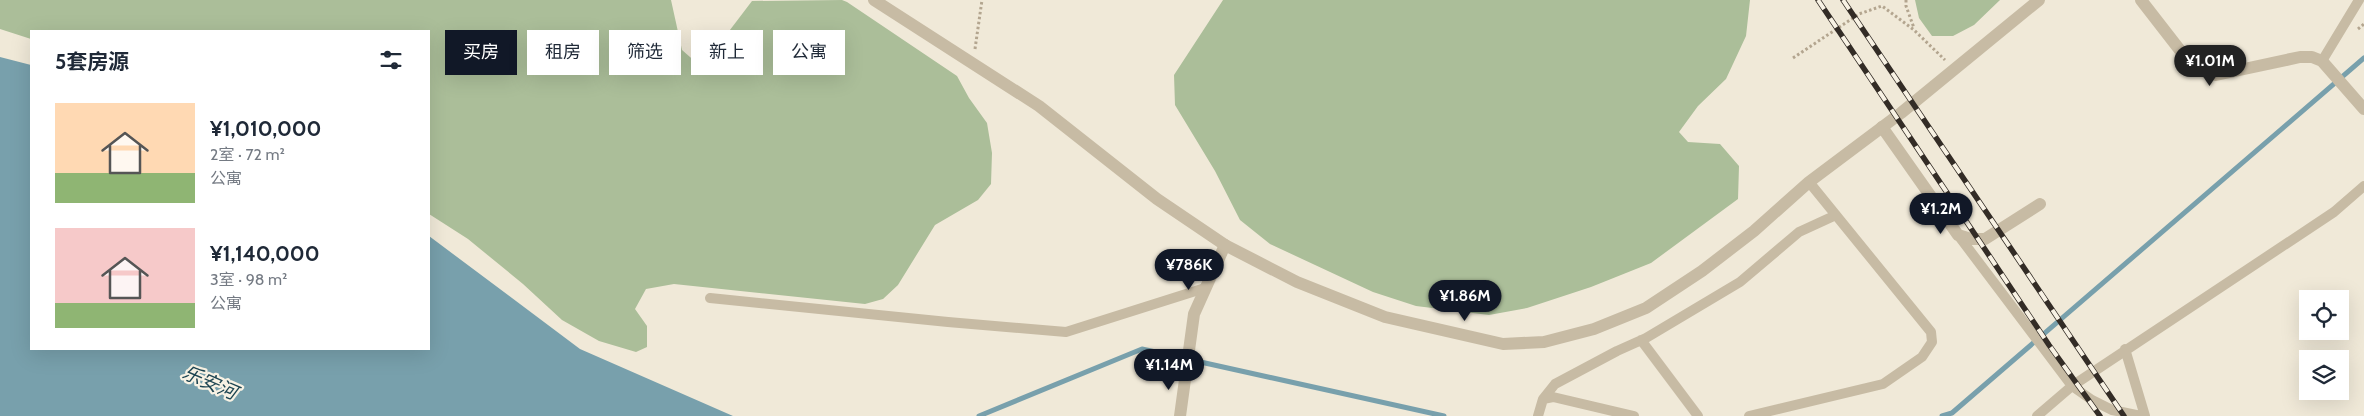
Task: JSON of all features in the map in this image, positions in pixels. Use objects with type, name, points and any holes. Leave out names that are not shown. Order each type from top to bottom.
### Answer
[{"type":"street","points":[[874,0],[1039,106],[1156,199],[1225,245],[1297,282],[1385,317],[1503,344],[1544,342],[1594,328],[1646,308],[1702,271],[1754,231],[1809,182],[1882,127],[2039,0]]},
{"type":"street","points":[[2141,0],[2186,58],[2200,70],[2216,75],[2300,57],[2312,57],[2326,66],[2364,109]]},
{"type":"street","points":[[1882,127],[1958,235],[1971,239],[1985,239],[2040,204]]},
{"type":"street","points":[[1180,416],[1194,314],[1225,245]]},
{"type":"lane","points":[[2326,66],[2359,0]]},
{"type":"lane","points":[[1749,416],[1883,384],[1922,357],[1932,342],[1931,332],[1809,182]]},
{"type":"lane","points":[[2037,416],[2072,386],[2125,349],[2334,212],[2364,186]]},
{"type":"lane","points":[[1538,416],[1543,399],[1555,384],[1641,340],[1740,282],[1799,232],[1836,215]]},
{"type":"lane","points":[[1958,235],[2072,386],[2092,400],[2112,410],[2141,416]]},
{"type":"lane","points":[[710,298],[1066,332],[1206,288]]},
{"type":"lane","points":[[1641,340],[1698,416]]},
{"type":"lane","points":[[2125,349],[2146,416]]},
{"type":"lane","points":[[1543,399],[1553,397],[1634,416]]},
{"type":"path","points":[[973,64],[982,0]]},
{"type":"path","points":[[1879,0],[1882,6],[1914,30],[1955,69]]},
{"type":"path","points":[[1906,0],[1906,6],[1914,30]]},
{"type":"path","points":[[1793,58],[1859,14],[1882,6]]},
{"type":"green space","points":[[0,0],[671,0],[678,30],[609,30],[609,75],[681,75],[681,45],[682,50],[691,58],[691,75],[763,75],[763,30],[730,30],[752,1],[842,0],[957,76],[969,98],[987,123],[992,153],[991,184],[978,200],[935,225],[898,285],[883,299],[865,304],[674,284],[646,289],[635,309],[647,326],[647,347],[636,352],[599,341],[562,320],[523,284],[468,239],[430,215],[430,30],[30,30],[30,39],[0,29]]},
{"type":"green space","points":[[1223,0],[1750,0],[1746,36],[1726,79],[1698,106],[1679,132],[1688,142],[1720,144],[1739,166],[1738,199],[1651,263],[1591,287],[1527,308],[1489,315],[1416,306],[1373,292],[1270,244],[1240,220],[1215,171],[1175,105],[1174,75]]},
{"type":"green space","points":[[1915,0],[2000,0],[1974,25],[1953,36],[1932,36],[1919,18]]},
{"type":"water","name":"乐安河","points":[[0,57],[30,65],[30,350],[430,350],[430,237],[580,349],[733,416],[0,416]]},
{"type":"waterway","points":[[1942,416],[1952,413],[2364,58]]},
{"type":"waterway","points":[[979,416],[1142,349],[1444,416]]},
{"type":"railway","points":[[1818,0],[2049,345],[2100,416]]},
{"type":"railway","points":[[1843,0],[2124,416]]}]
